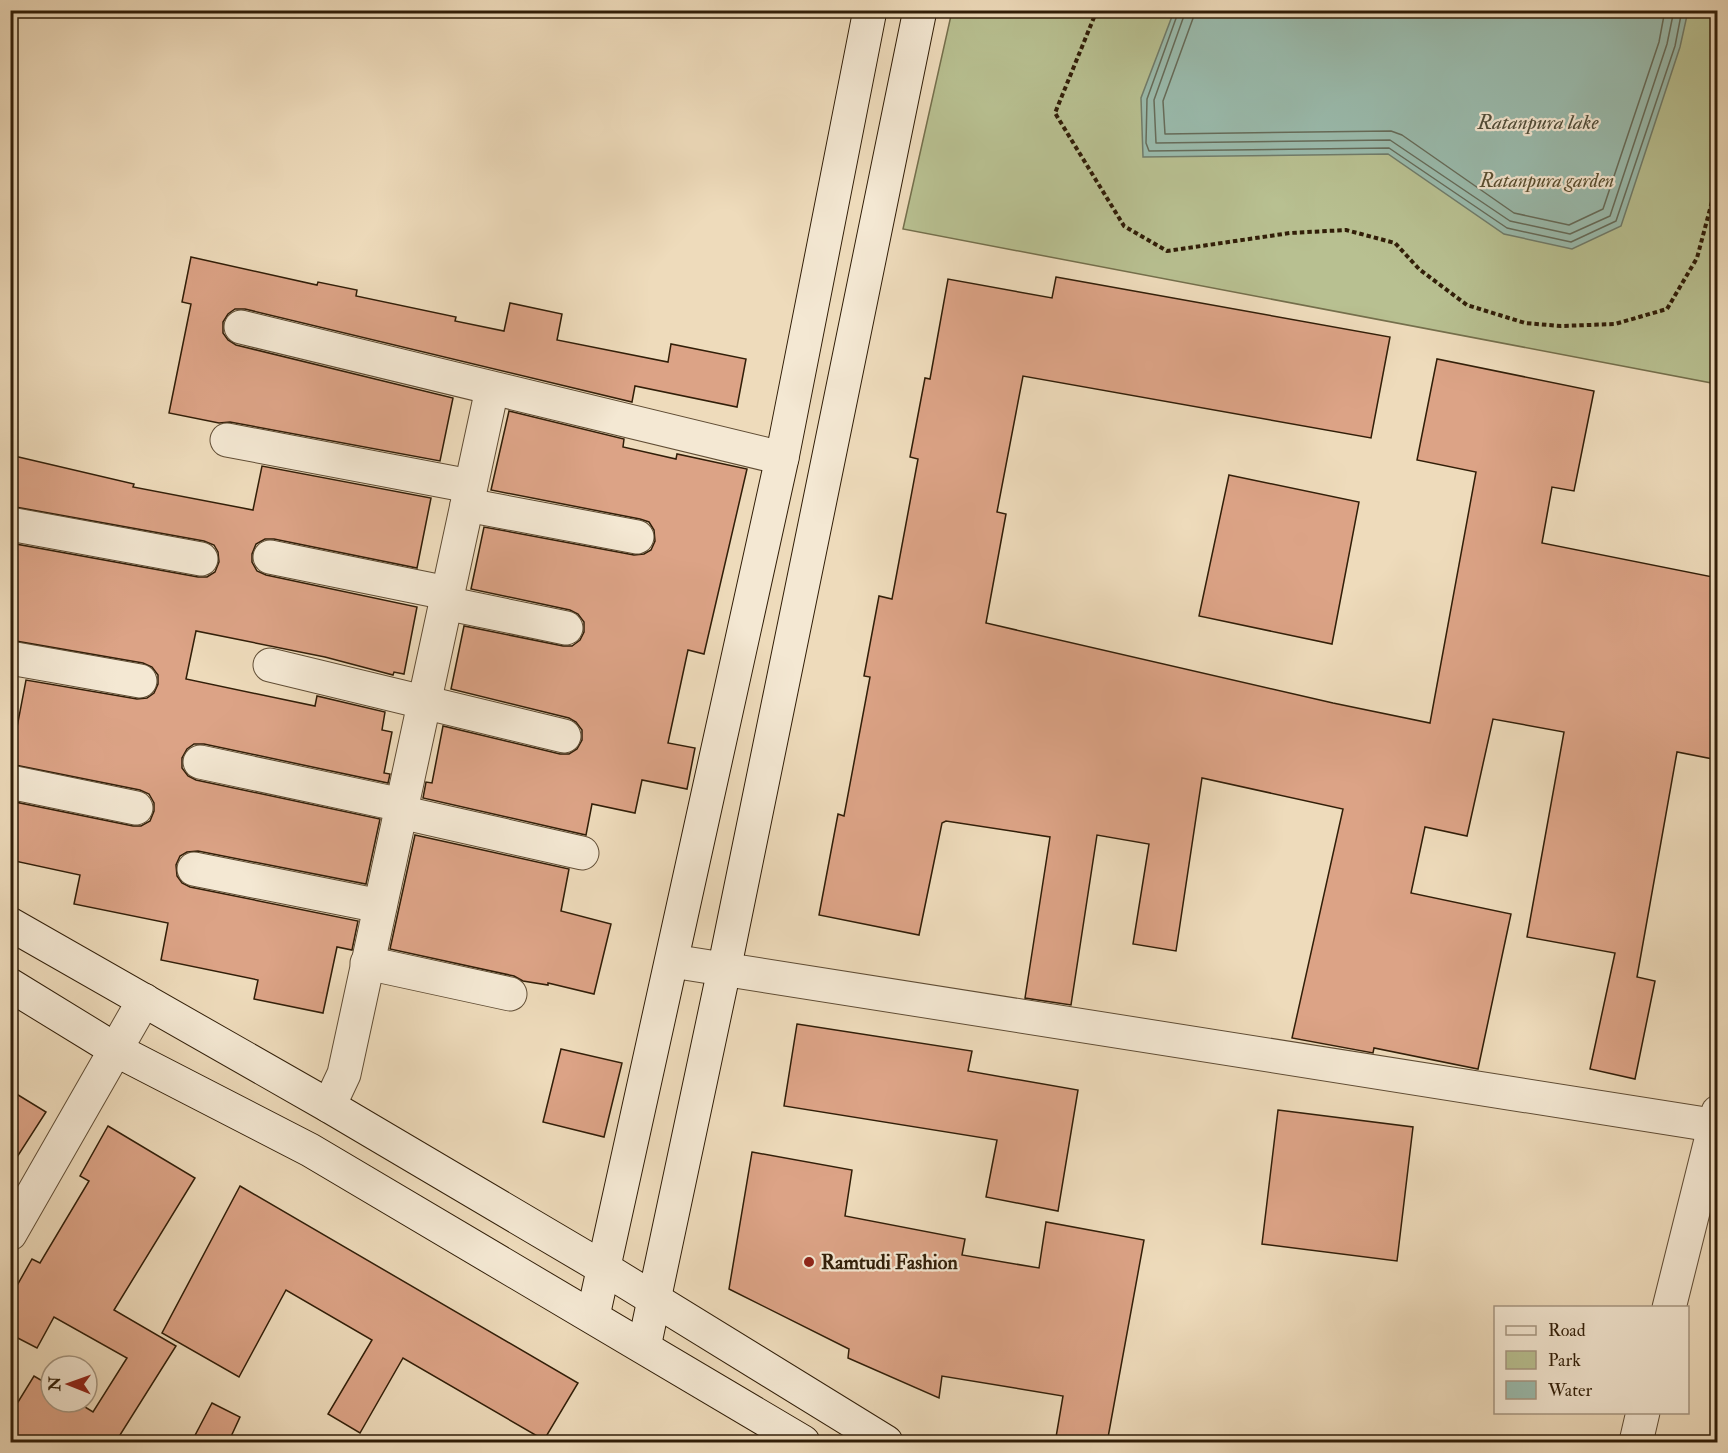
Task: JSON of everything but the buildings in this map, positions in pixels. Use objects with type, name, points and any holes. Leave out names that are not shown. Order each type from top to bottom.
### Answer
[{"type":"street","points":[[593,1316],[782,458],[870,10]]},
{"type":"street","points":[[644,1347],[724,970],[920,10]]},
{"type":"street","points":[[241,327],[782,458]]},
{"type":"street","points":[[329,1106],[344,1074],[492,389]]},
{"type":"street","points":[[227,440],[469,495],[637,537]]},
{"type":"street","points":[[10,524],[201,559]]},
{"type":"street","points":[[270,557],[566,628]]},
{"type":"street","points":[[10,658],[140,681]]},
{"type":"street","points":[[270,665],[564,736]]},
{"type":"street","points":[[200,762],[401,808],[582,853]]},
{"type":"street","points":[[10,782],[136,808]]},
{"type":"street","points":[[194,869],[380,906]]},
{"type":"street","points":[[10,924],[329,1106],[605,1269],[886,1443]]},
{"type":"street","points":[[672,961],[1717,1121],[1670,1306]]},
{"type":"street","points":[[368,963],[510,994]]},
{"type":"street","points":[[10,985],[116,1050],[310,1150],[593,1316],[803,1443]]},
{"type":"street","points":[[10,1234],[144,1000]]},
{"type":"street","points":[[1636,1443],[1643,1414]]},
{"type":"path","points":[[1097,10],[1055,113],[1124,226],[1167,251],[1290,233],[1346,230],[1395,243],[1419,269],[1467,305],[1525,323],[1561,326],[1615,324],[1667,309],[1697,258],[1718,179]]},
{"type":"green space","name":"Ratanpura garden","points":[[952,11],[1717,11],[1717,384],[903,229]]},
{"type":"water","name":"Ratanpura lake","points":[[1174,10],[1688,11],[1680,47],[1621,226],[1572,249],[1504,234],[1388,154],[1143,157],[1141,98]]},
{"type":"place","name":"Ramtudi Fashion","points":[[809,1262]]}]
